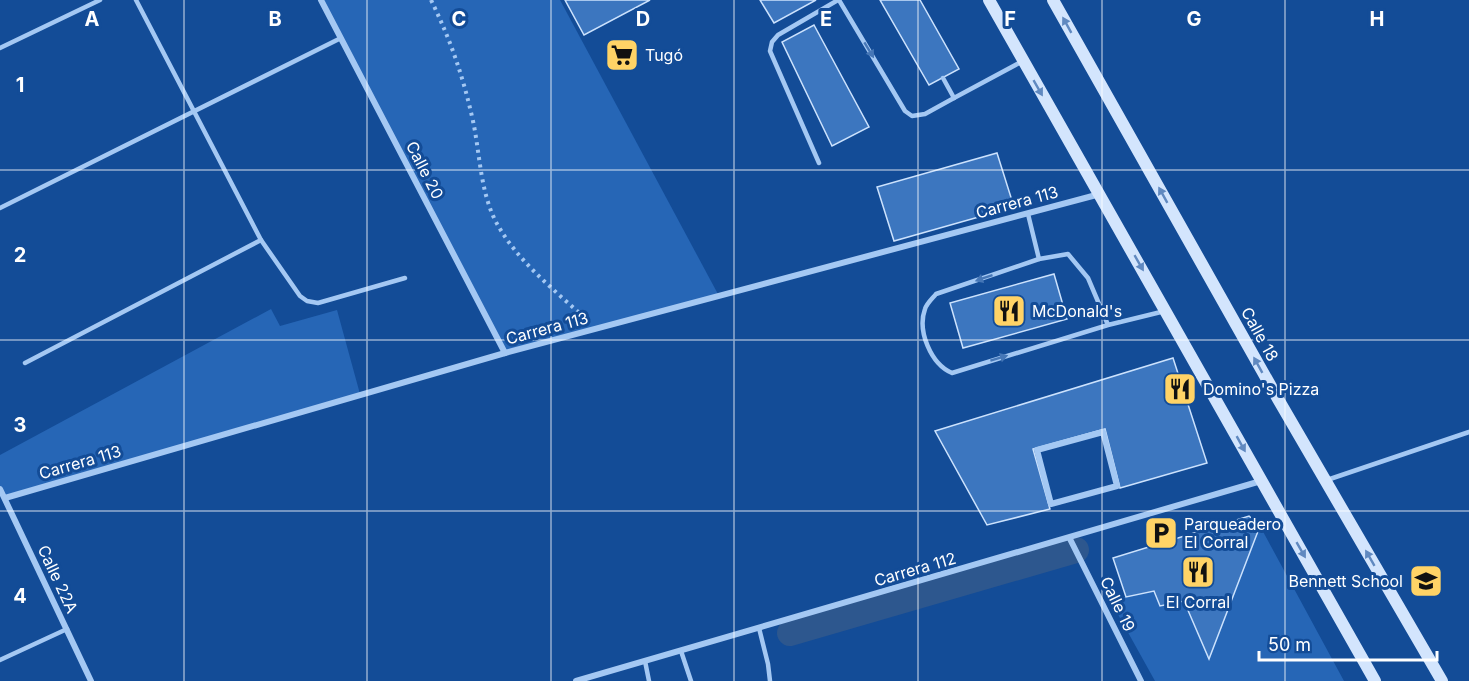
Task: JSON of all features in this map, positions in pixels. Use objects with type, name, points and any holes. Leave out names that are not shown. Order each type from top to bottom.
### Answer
[{"type":"main road","points":[[989,0],[1375,681]]},
{"type":"main road","name":"Calle 18","points":[[1053,0],[1325,480],[1442,681]]},
{"type":"street","name":"Calle 20","points":[[321,0],[505,353]]},
{"type":"street","name":"Carrera 113","points":[[5,498],[505,353],[1100,194]]},
{"type":"street","points":[[1103,432],[1118,486],[1051,504],[1036,450],[1103,432]]},
{"type":"street","name":"Carrera 112","points":[[576,681],[1070,538],[1261,480]]},
{"type":"street","name":"Calle 22A","points":[[0,489],[91,681]]},
{"type":"street","name":"Calle 19","points":[[1070,538],[1141,681]]},
{"type":"lane","points":[[0,48],[100,0]]},
{"type":"lane","points":[[136,0],[261,240],[295,291],[307,301],[318,303],[405,278]]},
{"type":"lane","points":[[819,163],[770,51],[772,42],[778,35],[838,0],[905,111],[912,116],[925,114],[1023,61]]},
{"type":"lane","points":[[0,208],[341,38]]},
{"type":"lane","points":[[943,78],[954,98]]},
{"type":"lane","points":[[1028,213],[1039,259]]},
{"type":"lane","points":[[25,363],[261,240]]},
{"type":"lane","points":[[1108,325],[1088,278],[1068,254],[1039,259],[936,294],[926,307],[922,323],[931,353],[940,368],[952,373],[1108,325],[1166,311]]},
{"type":"lane","points":[[1325,480],[1469,432]]},
{"type":"lane","points":[[759,628],[770,681]]},
{"type":"lane","points":[[0,660],[67,629]]},
{"type":"lane","points":[[681,651],[691,681]]},
{"type":"lane","points":[[645,661],[649,681]]},
{"type":"path","points":[[431,0],[453,45],[473,121],[486,195],[496,220],[529,266],[596,329]]},
{"type":"shaded area","points":[[321,0],[560,0],[719,296],[505,353]]},
{"type":"shaded area","points":[[271,309],[280,326],[337,310],[360,394],[5,498],[0,489],[0,455]]},
{"type":"shaded area","points":[[1260,526],[1344,681],[1155,681],[1110,600],[1154,591],[1160,606],[1184,601],[1209,659]]},
{"type":"building","points":[[565,0],[650,0],[584,35]]},
{"type":"building","points":[[760,0],[816,0],[774,23]]},
{"type":"building","points":[[880,0],[920,0],[959,69],[929,85]]},
{"type":"building","points":[[814,25],[869,127],[832,146],[782,42]]},
{"type":"building","points":[[997,153],[1014,207],[894,241],[877,187]]},
{"type":"building","name":"McDonald's","points":[[1054,274],[1067,319],[963,348],[950,303]]},
{"type":"building","points":[[1173,358],[1207,463],[1120,488],[1105,429],[1033,449],[1050,509],[987,525],[935,431]]},
{"type":"building","points":[[1249,516],[1260,526],[1209,659],[1184,601],[1160,606],[1154,591],[1126,597],[1113,558]]},
{"type":"waterway","points":[[790,633],[1076,550]]},
{"type":"place","name":"Tugó","points":[[622,55]]},
{"type":"place","name":"McDonald's","points":[[1009,311]]},
{"type":"place","name":"Domino's Pizza","points":[[1180,389]]},
{"type":"place","name":"Parqueadero El Corral","points":[[1161,533]]},
{"type":"place","name":"El Corral","points":[[1198,572]]},
{"type":"place","name":"Bennett School","points":[[1426,581]]}]
